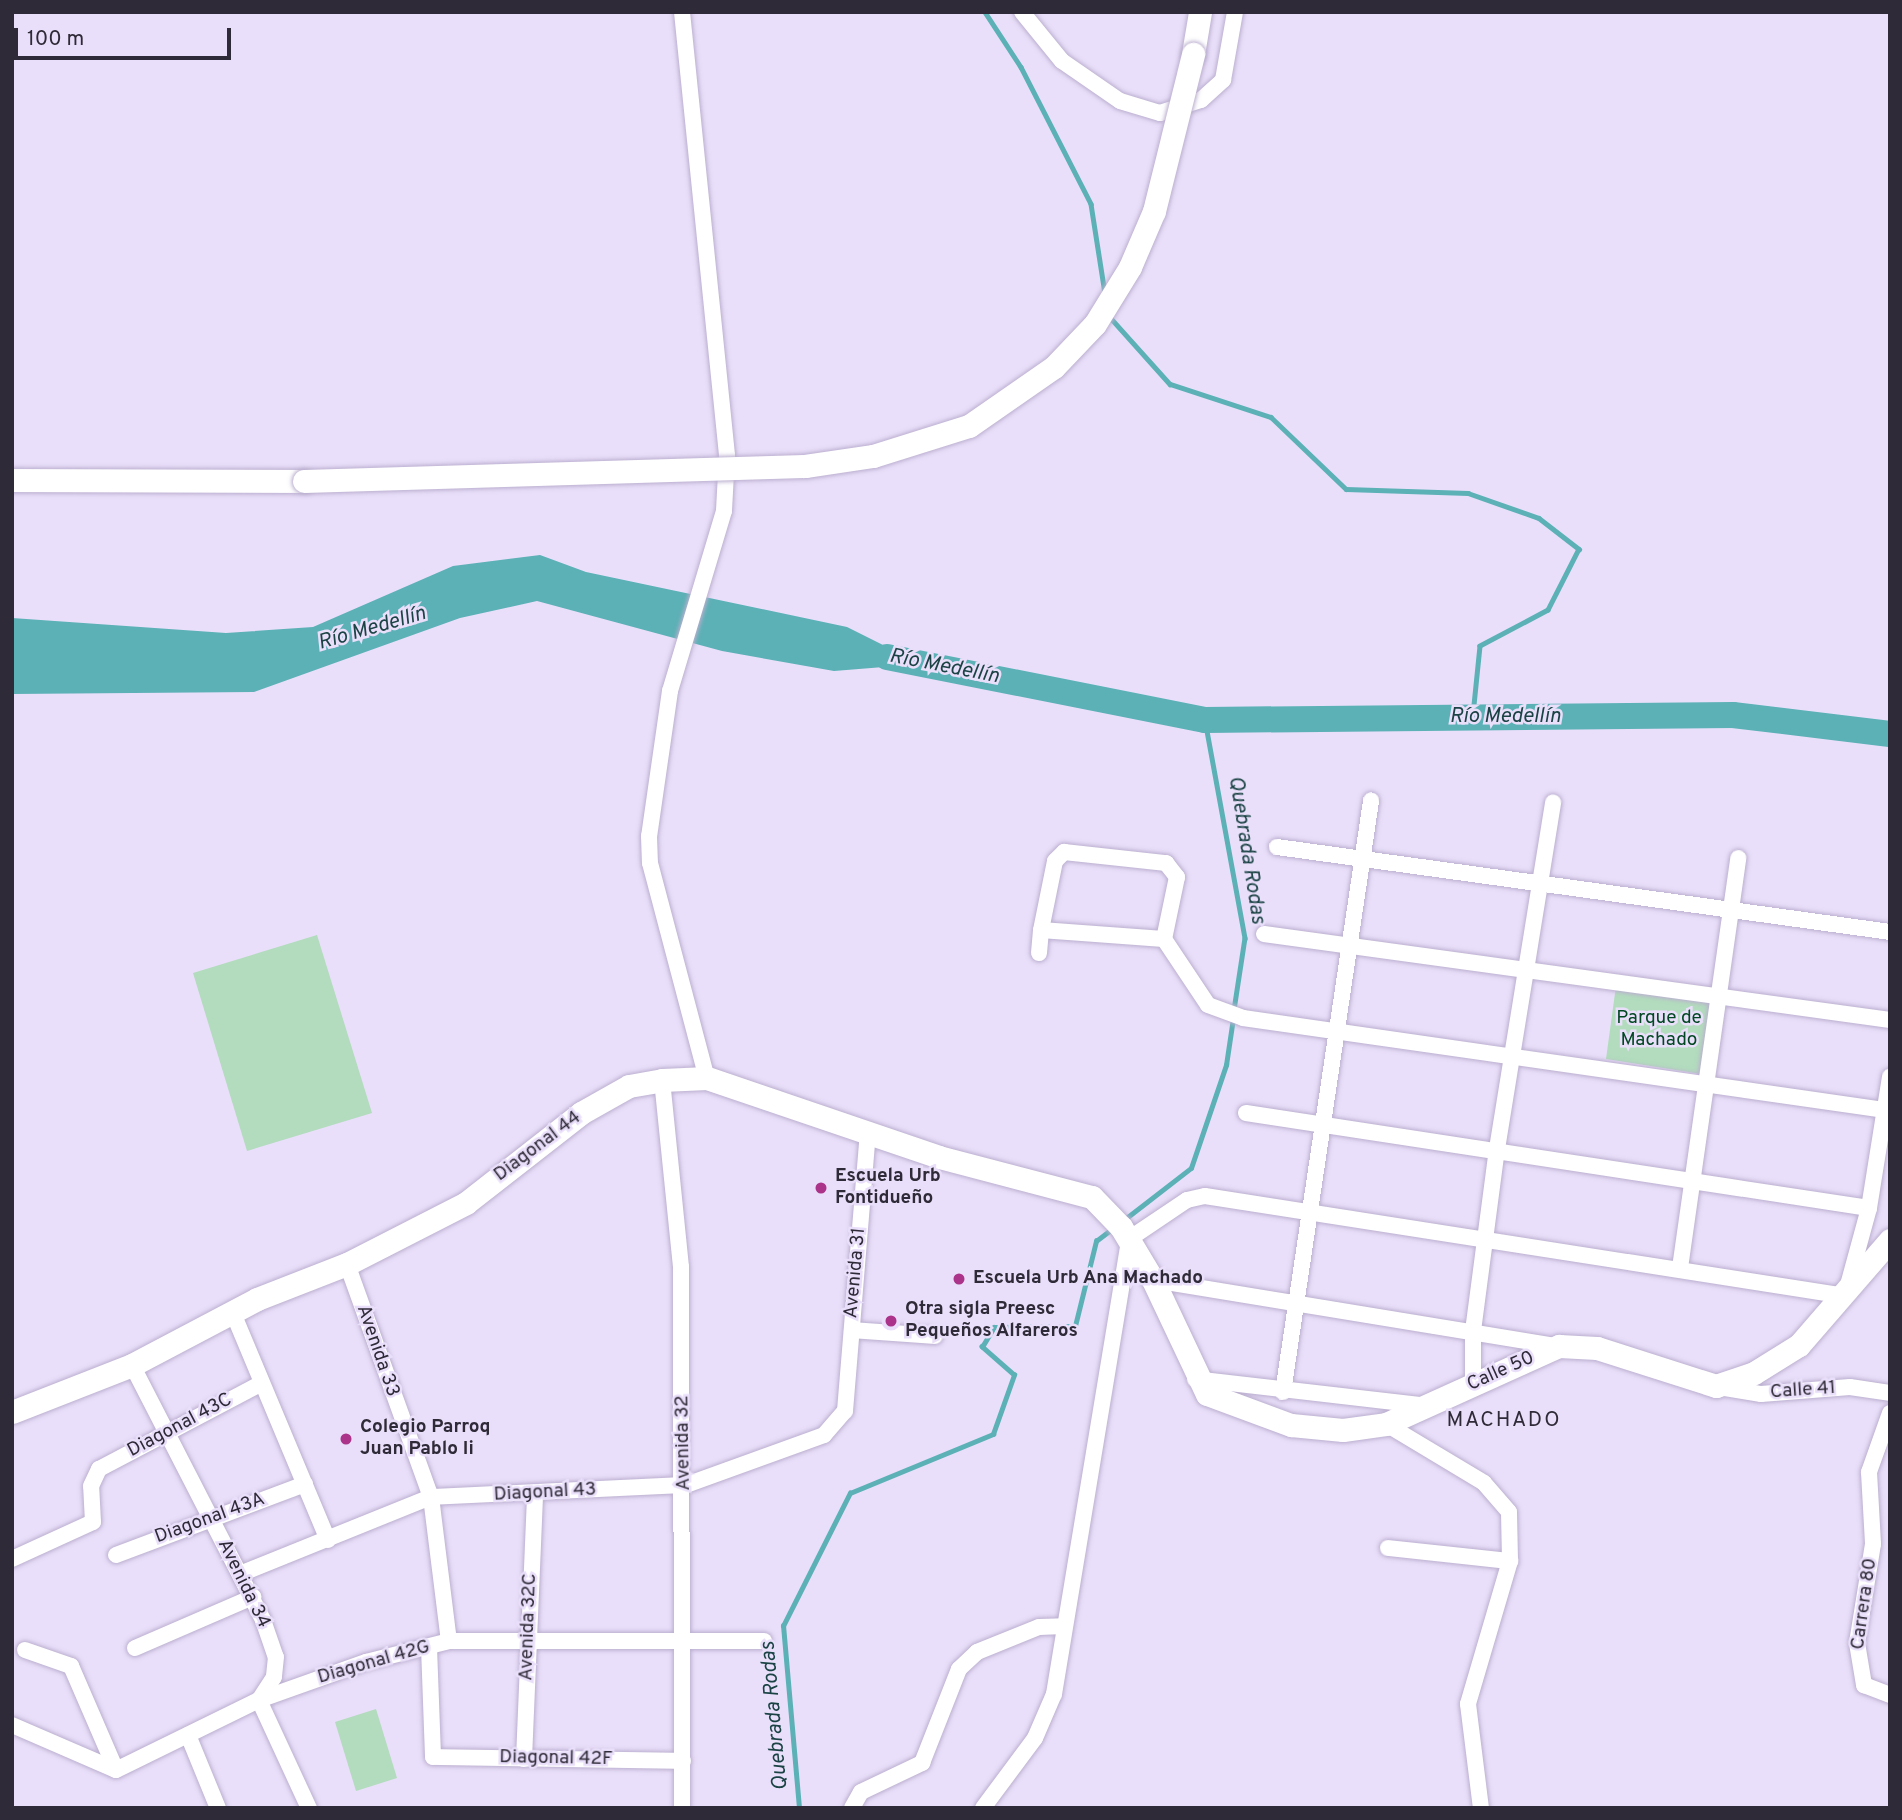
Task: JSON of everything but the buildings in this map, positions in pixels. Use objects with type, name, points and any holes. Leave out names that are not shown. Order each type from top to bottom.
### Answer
[{"type":"main road","points":[[12,480],[304,481],[805,466],[873,456],[969,426],[1054,367],[1095,324],[1130,267],[1154,211],[1193,54],[1200,12]]},
{"type":"main road","points":[[12,495],[70,480]]},
{"type":"main road","name":"Diagonal 44","points":[[12,1412],[132,1365],[233,1313],[347,1264],[466,1203],[581,1113],[629,1086],[662,1080],[707,1078],[868,1134],[1091,1197]]},
{"type":"main road","name":"Calle 50","points":[[1091,1197],[1125,1233],[1153,1280],[1195,1379],[1207,1394],[1269,1421],[1343,1430],[1386,1424],[1421,1405],[1559,1346],[1597,1348],[1716,1386]]},
{"type":"main road","points":[[1716,1386],[1754,1373],[1799,1345],[1845,1296],[1890,1240]]},
{"type":"street","points":[[682,12],[727,455],[724,511],[670,691],[650,863],[707,1078]]},
{"type":"street","points":[[1022,12],[1062,61],[1120,101],[1160,113],[1201,100],[1223,80],[1235,12]]},
{"type":"street","points":[[1283,1392],[1339,1031],[1371,801]]},
{"type":"street","points":[[1473,1385],[1472,1331],[1497,1149],[1516,1055],[1526,966],[1553,802]]},
{"type":"street","points":[[1277,847],[1733,908],[1890,932]]},
{"type":"street","points":[[1039,953],[1055,861],[1064,852],[1166,863],[1177,877],[1164,939],[1208,1004],[1242,1018],[1516,1055],[1885,1110]]},
{"type":"street","points":[[1680,1268],[1692,1178],[1709,1085],[1738,858]]},
{"type":"street","points":[[1041,930],[1164,939]]},
{"type":"street","points":[[1264,934],[1722,992],[1890,1020]]},
{"type":"street","points":[[983,1808],[1035,1738],[1054,1694],[1125,1233],[1187,1200],[1205,1196],[1487,1237],[1845,1296],[1869,1208],[1890,1077]]},
{"type":"street","name":"Avenida 32","points":[[662,1080],[681,1267],[686,1485],[682,1807]]},
{"type":"street","points":[[1246,1113],[1692,1178],[1869,1208]]},
{"type":"street","name":"Avenida 31","points":[[845,1411],[868,1134]]},
{"type":"street","name":"Avenida 33","points":[[347,1264],[431,1497],[449,1641]]},
{"type":"street","points":[[1153,1280],[1559,1346]]},
{"type":"street","points":[[233,1313],[328,1540]]},
{"type":"street","points":[[852,1330],[935,1336]]},
{"type":"street","name":"Avenida 34","points":[[132,1365],[164,1434],[253,1597],[275,1657],[274,1677],[259,1700]]},
{"type":"street","points":[[1195,1379],[1283,1392],[1421,1405]]},
{"type":"street","name":"Diagonal 43C","points":[[12,1559],[89,1525],[96,1517],[91,1486],[99,1469],[262,1383]]},
{"type":"street","name":"Calle 41","points":[[1716,1386],[1761,1394],[1850,1387],[1890,1394]]},
{"type":"street","name":"Diagonal 43","points":[[240,1574],[431,1497],[535,1495],[686,1485],[816,1440],[845,1411]]},
{"type":"street","name":"Carrera 80","points":[[1890,1413],[1869,1472],[1873,1544],[1857,1643],[1864,1685],[1890,1695]]},
{"type":"street","points":[[1386,1424],[1499,1494],[1509,1512],[1510,1561],[1468,1704],[1481,1808]]},
{"type":"street","name":"Diagonal 43A","points":[[116,1555],[305,1484]]},
{"type":"street","name":"Avenida 32C","points":[[524,1759],[535,1495]]},
{"type":"street","points":[[1388,1548],[1510,1561]]},
{"type":"street","points":[[135,1648],[253,1597]]},
{"type":"street","points":[[852,1808],[861,1792],[922,1763],[959,1669],[977,1652],[1039,1628],[1064,1626]]},
{"type":"street","name":"Diagonal 42G","points":[[116,1770],[259,1700],[449,1641],[764,1641]]},
{"type":"street","name":"Diagonal 42F","points":[[429,1647],[431,1755],[524,1759],[682,1760]]},
{"type":"street","points":[[24,1650],[71,1666],[116,1770]]},
{"type":"street","points":[[259,1700],[309,1808]]},
{"type":"street","points":[[12,1725],[116,1770]]},
{"type":"street","points":[[188,1735],[218,1808]]},
{"type":"green space","points":[[317,935],[372,1113],[247,1151],[193,973]]},
{"type":"green space","name":"Parque de Machado","points":[[1616,986],[1714,999],[1701,1074],[1606,1059]]},
{"type":"green space","points":[[376,1709],[397,1778],[356,1791],[335,1722]]},
{"type":"water","points":[[540,555],[586,572],[847,627],[921,664],[834,671],[722,651],[537,601],[460,618],[254,692],[12,694],[12,618],[226,633],[313,627],[453,566]]},
{"type":"waterway","points":[[985,12],[1021,67],[1091,204],[1105,293]]},
{"type":"waterway","points":[[1108,315],[1170,384],[1271,417],[1346,489],[1468,493],[1539,518],[1579,549],[1548,610],[1480,646],[1473,715]]},
{"type":"waterway","name":"Río Medellín","points":[[887,657],[1205,720],[1733,715],[1890,734]]},
{"type":"waterway","name":"Quebrada Rodas","points":[[1205,720],[1245,938],[1234,1010]]},
{"type":"waterway","name":"Quebrada Rodas","points":[[1125,1219],[1191,1168],[1226,1065],[1233,1018]]},
{"type":"waterway","name":"Quebrada Rodas","points":[[799,1808],[783,1626],[850,1493],[993,1434],[1014,1375],[982,1347],[994,1327],[1075,1326],[1096,1241],[1112,1229]]},
{"type":"place","name":"Escuela Urb Fontidueño","points":[[821,1188]]},
{"type":"place","name":"Escuela Urb Ana Machado","points":[[959,1279]]},
{"type":"place","name":"Otra sigla Preesc Pequeños Alfareros","points":[[891,1321]]},
{"type":"place","name":"Colegio Parroq Juan Pablo Ii","points":[[346,1439]]},
{"type":"district","name":"MACHADO","points":[[1504,1421]]}]
